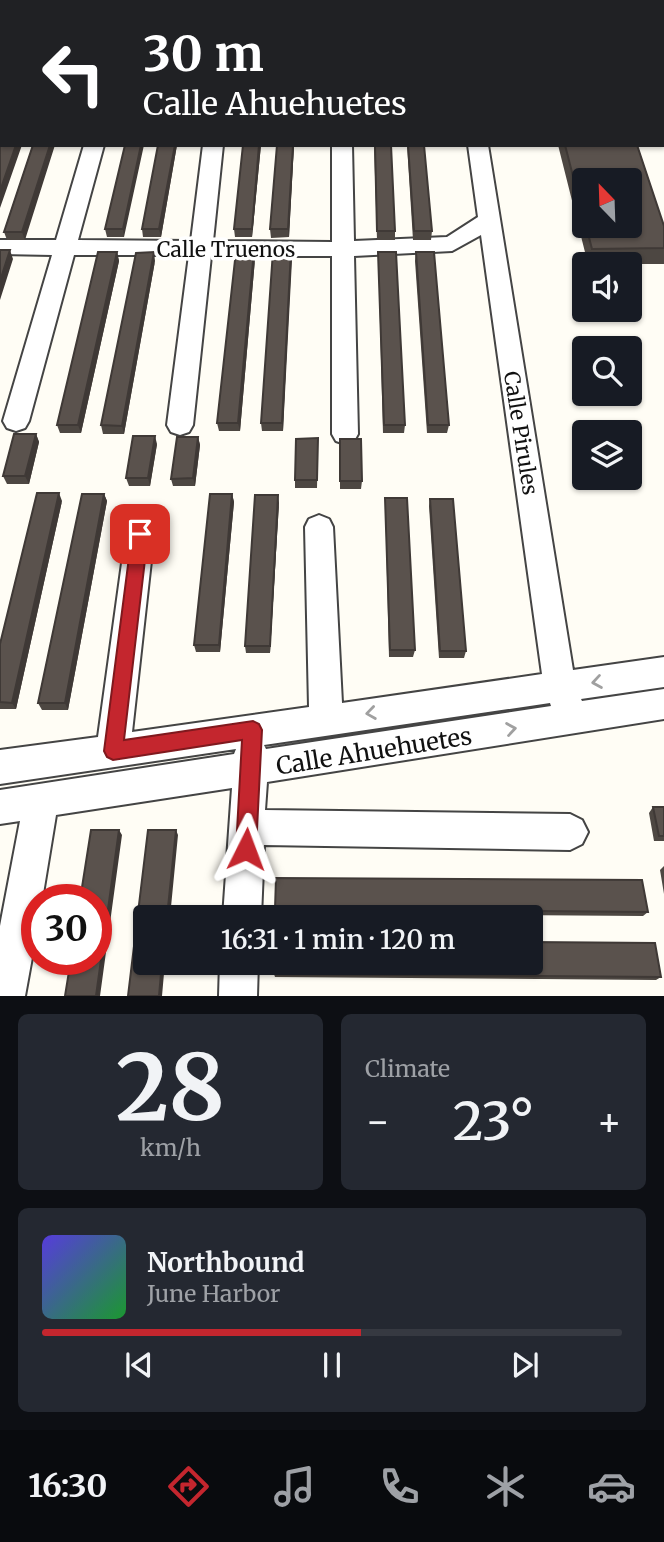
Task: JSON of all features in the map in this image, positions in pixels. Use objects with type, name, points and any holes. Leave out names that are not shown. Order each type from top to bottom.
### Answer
[{"type":"street","points":[[16,421],[93,147]]},
{"type":"street","points":[[180,425],[213,147]]},
{"type":"street","points":[[342,147],[345,434]]},
{"type":"street","name":"Calle Pirules","points":[[478,147],[560,687],[573,719]]},
{"type":"street","points":[[490,219],[452,244],[496,270]]},
{"type":"street","name":"Calle Truenos","points":[[0,247],[343,249],[452,244]]},
{"type":"street","points":[[319,527],[326,719]]},
{"type":"street","points":[[113,751],[140,534]]},
{"type":"street","name":"Calle Ahuehuetes","points":[[0,767],[664,672]]},
{"type":"street","name":"Calle Ahuehuetes","points":[[0,807],[250,771],[664,704]]},
{"type":"street","points":[[243,905],[253,730]]},
{"type":"street","points":[[6,996],[41,803]]},
{"type":"street","points":[[247,827],[570,832]]},
{"type":"street","points":[[238,996],[239,975]]},
{"type":"building","points":[[0,147],[15,147],[0,191]]},
{"type":"building","points":[[32,147],[49,147],[22,232],[4,232]]},
{"type":"building","points":[[125,147],[141,147],[123,229],[105,229]]},
{"type":"building","points":[[158,147],[175,147],[159,229],[142,229]]},
{"type":"building","points":[[243,147],[259,147],[252,229],[234,229]]},
{"type":"building","points":[[277,147],[293,147],[288,229],[270,229]]},
{"type":"building","points":[[375,147],[391,147],[395,231],[377,231]]},
{"type":"building","points":[[408,147],[424,147],[432,231],[414,231]]},
{"type":"building","points":[[566,147],[638,147],[664,226],[664,248],[592,249],[589,238],[642,238],[642,168],[572,168],[572,172]]},
{"type":"building","points":[[0,250],[10,250],[0,281]]},
{"type":"building","points":[[236,251],[254,251],[238,423],[217,423]]},
{"type":"building","points":[[273,251],[291,251],[282,423],[261,423]]},
{"type":"building","points":[[98,252],[117,252],[78,425],[57,425]]},
{"type":"building","points":[[154,252],[122,426],[101,425],[136,253]]},
{"type":"building","points":[[378,252],[396,252],[405,425],[384,425]]},
{"type":"building","points":[[416,252],[434,252],[449,425],[428,425]]},
{"type":"building","points":[[14,434],[36,434],[25,476],[3,476]]},
{"type":"building","points":[[133,436],[155,436],[148,478],[126,478]]},
{"type":"building","points":[[177,437],[198,437],[193,478],[171,479]]},
{"type":"building","points":[[318,438],[317,480],[295,480],[296,439]]},
{"type":"building","points":[[340,439],[361,439],[362,481],[340,481]]},
{"type":"building","points":[[37,493],[59,493],[12,703],[0,702],[0,644]]},
{"type":"building","points":[[82,494],[104,494],[65,703],[38,703]]},
{"type":"building","points":[[210,494],[232,494],[219,645],[194,645]]},
{"type":"building","points":[[255,495],[278,495],[270,646],[245,646]]},
{"type":"building","points":[[385,498],[407,498],[415,650],[390,650]]},
{"type":"building","points":[[430,499],[453,499],[466,651],[440,651]]},
{"type":"building","points":[[653,807],[664,807],[664,836],[659,836]]},
{"type":"building","points":[[91,830],[119,830],[112,884],[83,884]]},
{"type":"building","points":[[148,830],[176,830],[168,905],[139,905]]},
{"type":"building","points":[[276,878],[642,880],[648,912],[543,911],[543,905],[275,905]]},
{"type":"building","points":[[543,942],[655,943],[661,977],[403,975],[543,975]]},
{"type":"building","points":[[133,954],[133,975],[161,975],[159,996],[128,996]]},
{"type":"building","points":[[68,975],[99,975],[96,996],[65,996]]},
{"type":"route","points":[[140,534],[113,751],[253,730],[246,849]]}]
